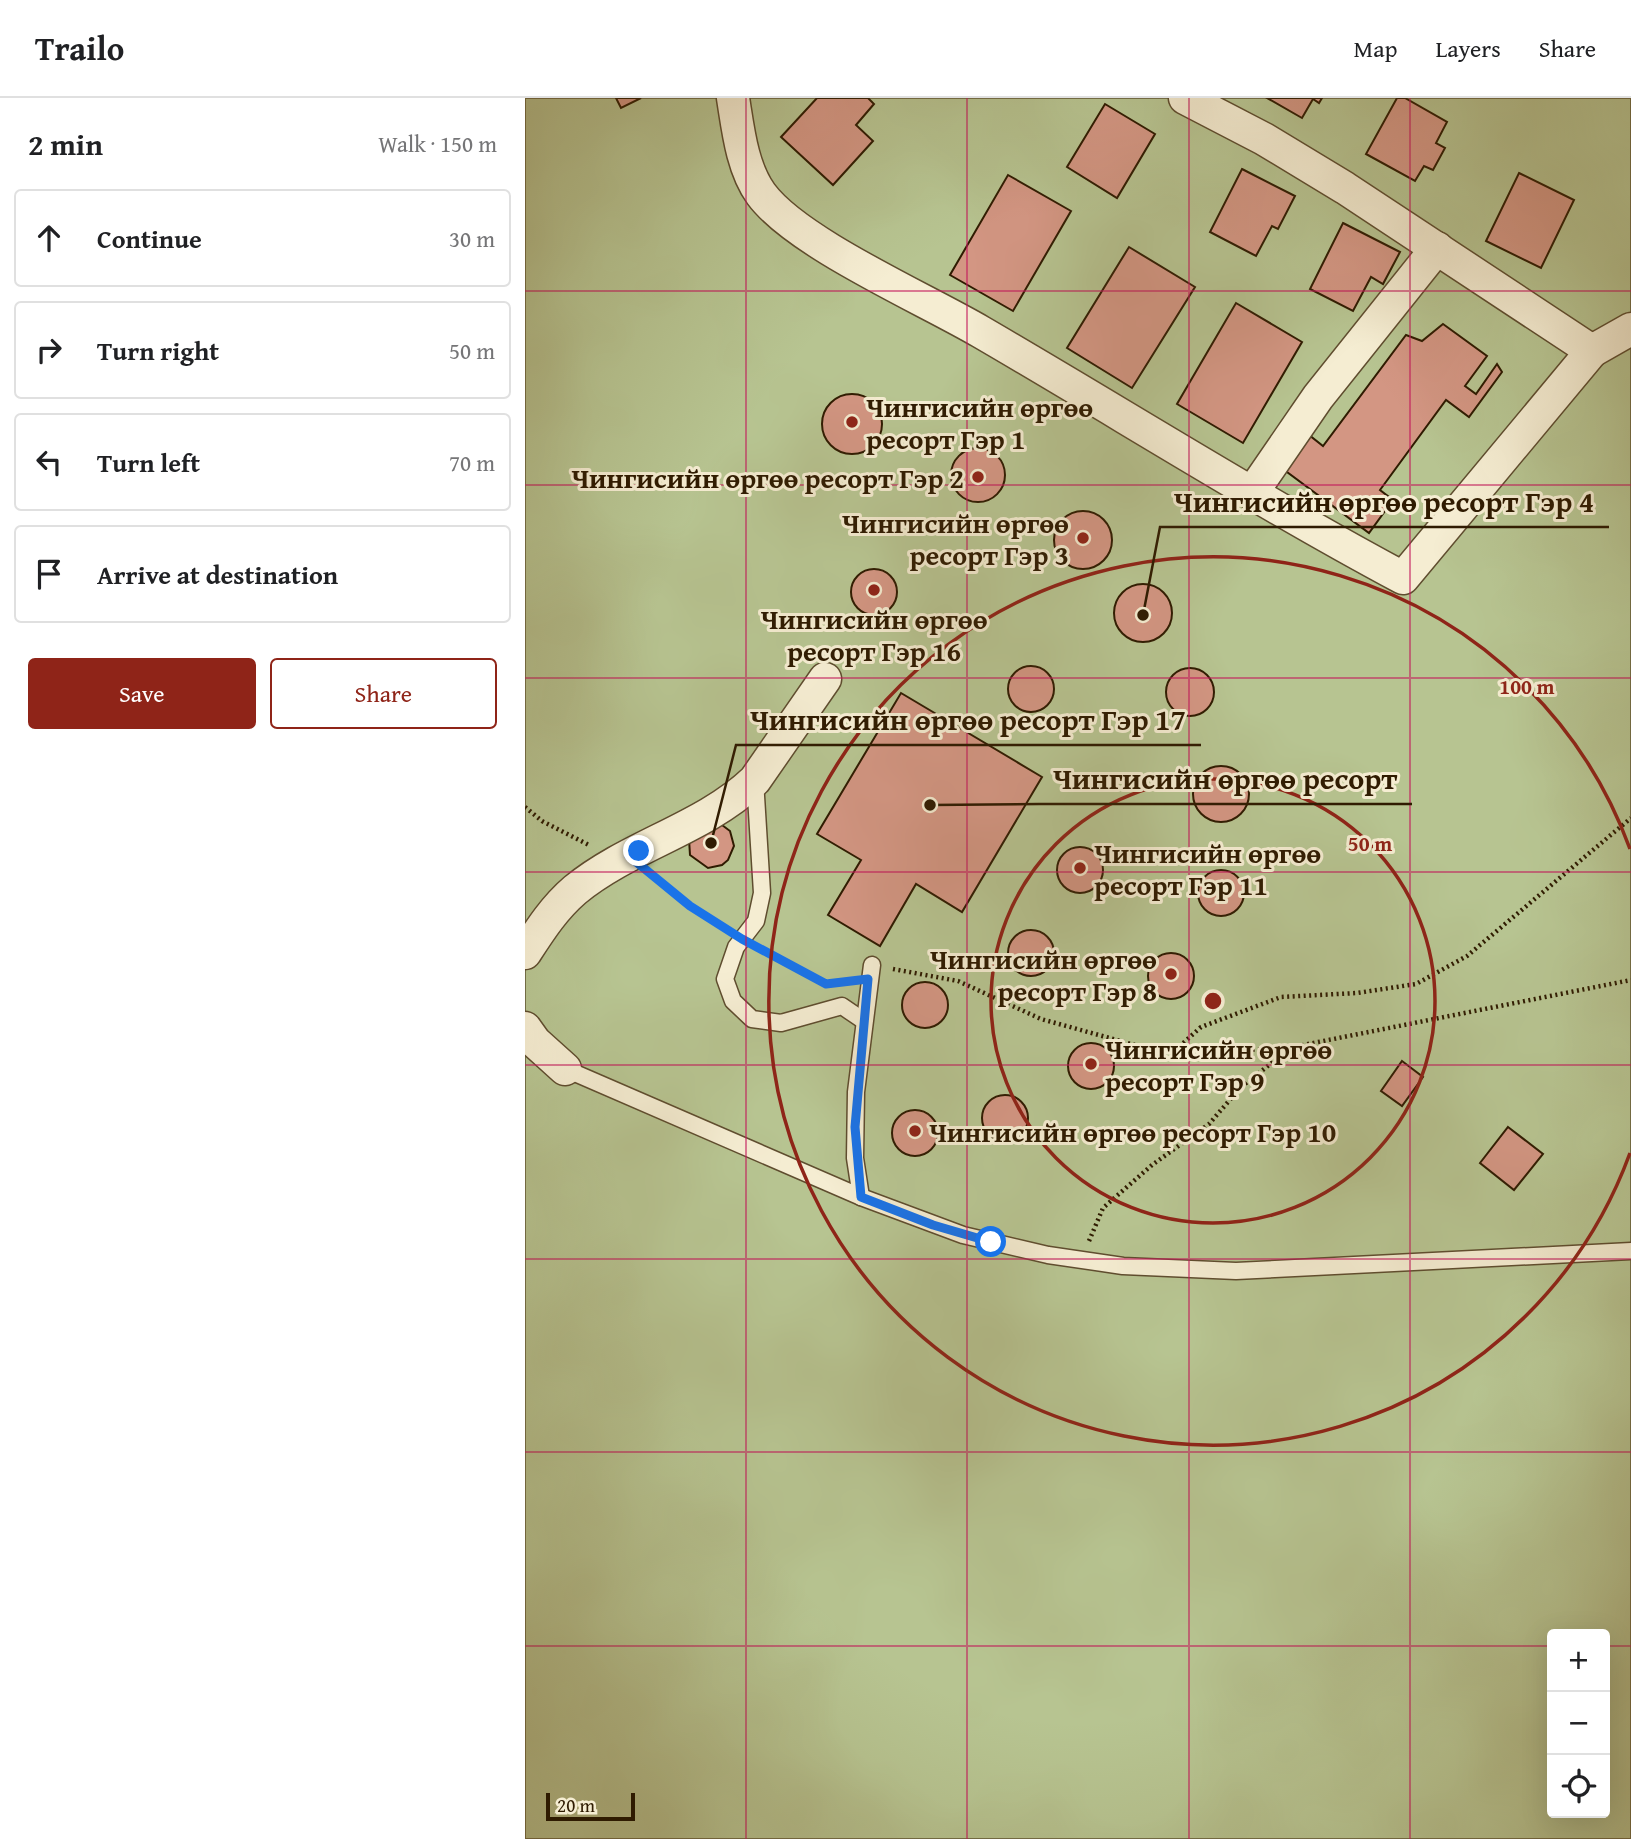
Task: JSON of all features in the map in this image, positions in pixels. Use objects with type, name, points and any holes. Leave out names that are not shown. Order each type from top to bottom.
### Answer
[{"type":"street","points":[[733,98],[747,167],[762,194],[783,215],[833,250],[980,332],[1252,493],[1403,578],[1592,351],[1631,329]]},
{"type":"street","points":[[1185,98],[1276,146],[1592,351]]},
{"type":"street","points":[[1252,493],[1318,397],[1437,248]]},
{"type":"street","points":[[525,953],[547,920],[568,897],[629,856],[719,808],[755,780],[825,679]]},
{"type":"street","points":[[525,1028],[534,1042],[565,1069]]},
{"type":"lane","points":[[755,780],[762,893],[756,921],[736,947],[725,979],[733,1001],[752,1019],[781,1023],[842,1006],[864,1021]]},
{"type":"lane","points":[[861,1197],[855,1127],[870,972]]},
{"type":"lane","points":[[525,1048],[565,1069],[861,1197],[972,1237],[1083,1260],[1169,1269],[1236,1271],[1631,1251]]},
{"type":"path","points":[[525,807],[542,821],[593,847],[629,856],[690,906],[742,939],[826,984],[870,972],[958,981],[1041,1020],[1171,1055],[1293,1047],[1631,980]]},
{"type":"path","points":[[1171,1055],[1201,1027],[1281,997],[1357,993],[1416,984],[1468,956],[1631,818]]},
{"type":"path","points":[[1083,1260],[1103,1208],[1152,1165],[1209,1124],[1241,1087],[1293,1047]]},
{"type":"green space","points":[[525,98],[1631,98],[1631,1839],[525,1839]]},
{"type":"building","points":[[616,98],[641,98],[621,108]]},
{"type":"building","points":[[817,98],[868,98],[874,104],[856,125],[873,141],[833,185],[781,137]]},
{"type":"building","points":[[1267,98],[1322,98],[1319,103],[1313,99],[1302,118]]},
{"type":"building","points":[[1397,98],[1405,98],[1447,122],[1436,143],[1445,148],[1433,170],[1424,166],[1415,181],[1366,154]]},
{"type":"building","points":[[1105,104],[1155,134],[1117,198],[1067,167]]},
{"type":"building","points":[[1242,169],[1295,196],[1278,229],[1272,226],[1256,256],[1210,232]]},
{"type":"building","points":[[1519,173],[1574,200],[1541,268],[1486,241]]},
{"type":"building","points":[[1008,175],[1071,211],[1013,311],[950,275]]},
{"type":"building","points":[[1343,223],[1400,252],[1383,284],[1371,277],[1353,311],[1310,289]]},
{"type":"building","points":[[1129,247],[1195,287],[1132,388],[1067,348]]},
{"type":"building","points":[[1236,303],[1302,342],[1243,443],[1177,404]]},
{"type":"building","points":[[1443,324],[1487,356],[1465,386],[1476,394],[1497,364],[1502,372],[1469,417],[1446,400],[1380,490],[1393,500],[1369,533],[1283,469],[1309,435],[1323,446],[1406,335],[1422,341]]},
{"type":"building","name":"Чингисийн өргөө ресорт Гэр 1","points":[[852,394],[873,403],[882,424],[873,445],[852,454],[831,445],[822,424],[831,403]]},
{"type":"building","name":"Чингисийн өргөө ресорт Гэр 2","points":[[978,448],[997,456],[1005,475],[997,494],[978,502],[959,494],[951,475],[959,456]]},
{"type":"building","name":"Чингисийн өргөө ресорт Гэр 3","points":[[1083,511],[1094,513],[1107,524],[1112,540],[1110,551],[1099,564],[1083,569],[1072,567],[1059,556],[1054,540],[1056,529],[1067,516]]},
{"type":"building","name":"Чингисийн өргөө ресорт Гэр 16","points":[[874,569],[890,576],[897,592],[890,608],[874,615],[858,608],[851,592],[858,576]]},
{"type":"building","points":[[1137,584],[1149,584],[1164,592],[1172,607],[1172,619],[1164,634],[1149,642],[1137,642],[1122,634],[1114,619],[1114,607],[1122,592]]},
{"type":"building","points":[[1031,666],[1047,673],[1054,689],[1047,705],[1031,712],[1015,705],[1008,689],[1015,673]]},
{"type":"building","points":[[1190,668],[1207,675],[1214,692],[1207,709],[1190,716],[1173,709],[1166,692],[1173,675]]},
{"type":"building","points":[[901,693],[1042,777],[962,912],[916,884],[880,946],[828,915],[861,860],[817,834]]},
{"type":"building","points":[[1216,766],[1226,766],[1241,774],[1247,783],[1247,805],[1241,814],[1226,822],[1216,822],[1198,810],[1193,799],[1193,789],[1205,771]]},
{"type":"building","points":[[718,822],[730,831],[734,846],[728,860],[722,865],[708,868],[690,855],[689,839]]},
{"type":"building","name":"Чингисийн өргөө ресорт Гэр 11","points":[[1080,847],[1096,854],[1103,870],[1096,886],[1080,893],[1064,886],[1057,870],[1064,854]]},
{"type":"building","points":[[1221,870],[1237,877],[1244,893],[1237,909],[1221,916],[1205,909],[1198,893],[1205,877]]},
{"type":"building","points":[[1031,930],[1047,937],[1054,953],[1047,969],[1031,976],[1015,969],[1008,953],[1015,937]]},
{"type":"building","name":"Чингисийн өргөө ресорт Гэр 8","points":[[1171,953],[1187,960],[1194,976],[1187,992],[1171,999],[1155,992],[1148,976],[1155,960]]},
{"type":"building","points":[[925,982],[941,989],[948,1005],[941,1021],[925,1028],[909,1021],[902,1005],[909,989]]},
{"type":"building","name":"Чингисийн өргөө ресорт Гэр 9","points":[[1091,1043],[1107,1050],[1114,1066],[1107,1082],[1091,1089],[1075,1082],[1068,1066],[1075,1050]]},
{"type":"building","points":[[1402,1061],[1423,1077],[1402,1106],[1381,1091]]},
{"type":"building","name":"Чингисийн өргөө ресорт Гэр 9","points":[[1005,1095],[1021,1102],[1028,1118],[1021,1134],[1005,1141],[989,1134],[982,1118],[989,1102]]},
{"type":"building","name":"Чингисийн өргөө ресорт Гэр 10","points":[[915,1110],[931,1117],[938,1133],[931,1149],[915,1156],[899,1149],[892,1133],[899,1117]]},
{"type":"building","points":[[1508,1127],[1543,1154],[1514,1190],[1480,1163]]},
{"type":"place","name":"Чингисийн өргөө ресорт Гэр 1","points":[[852,422]]},
{"type":"place","name":"Чингисийн өргөө ресорт Гэр 2","points":[[978,477]]},
{"type":"place","name":"Чингисийн өргөө ресорт Гэр 3","points":[[1083,538]]},
{"type":"place","name":"Чингисийн өргөө ресорт Гэр 16","points":[[874,590]]},
{"type":"place","name":"Чингисийн өргөө ресорт Гэр 4","points":[[1143,615]]},
{"type":"place","name":"Чингисийн өргөө ресорт","points":[[930,805]]},
{"type":"place","name":"Чингисийн өргөө ресорт Гэр 17","points":[[711,843]]},
{"type":"place","name":"Чингисийн өргөө ресорт Гэр 11","points":[[1080,868]]},
{"type":"place","name":"Чингисийн өргөө ресорт Гэр 8","points":[[1171,974]]},
{"type":"place","name":"Чингисийн өргөө ресорт Гэр 9","points":[[1091,1064]]},
{"type":"place","name":"Чингисийн өргөө ресорт Гэр 10","points":[[915,1131]]},
{"type":"route","points":[[639,851],[629,856],[690,906],[742,939],[826,984],[868,979],[856,1092],[855,1158],[861,1197],[933,1225],[991,1242]]}]
